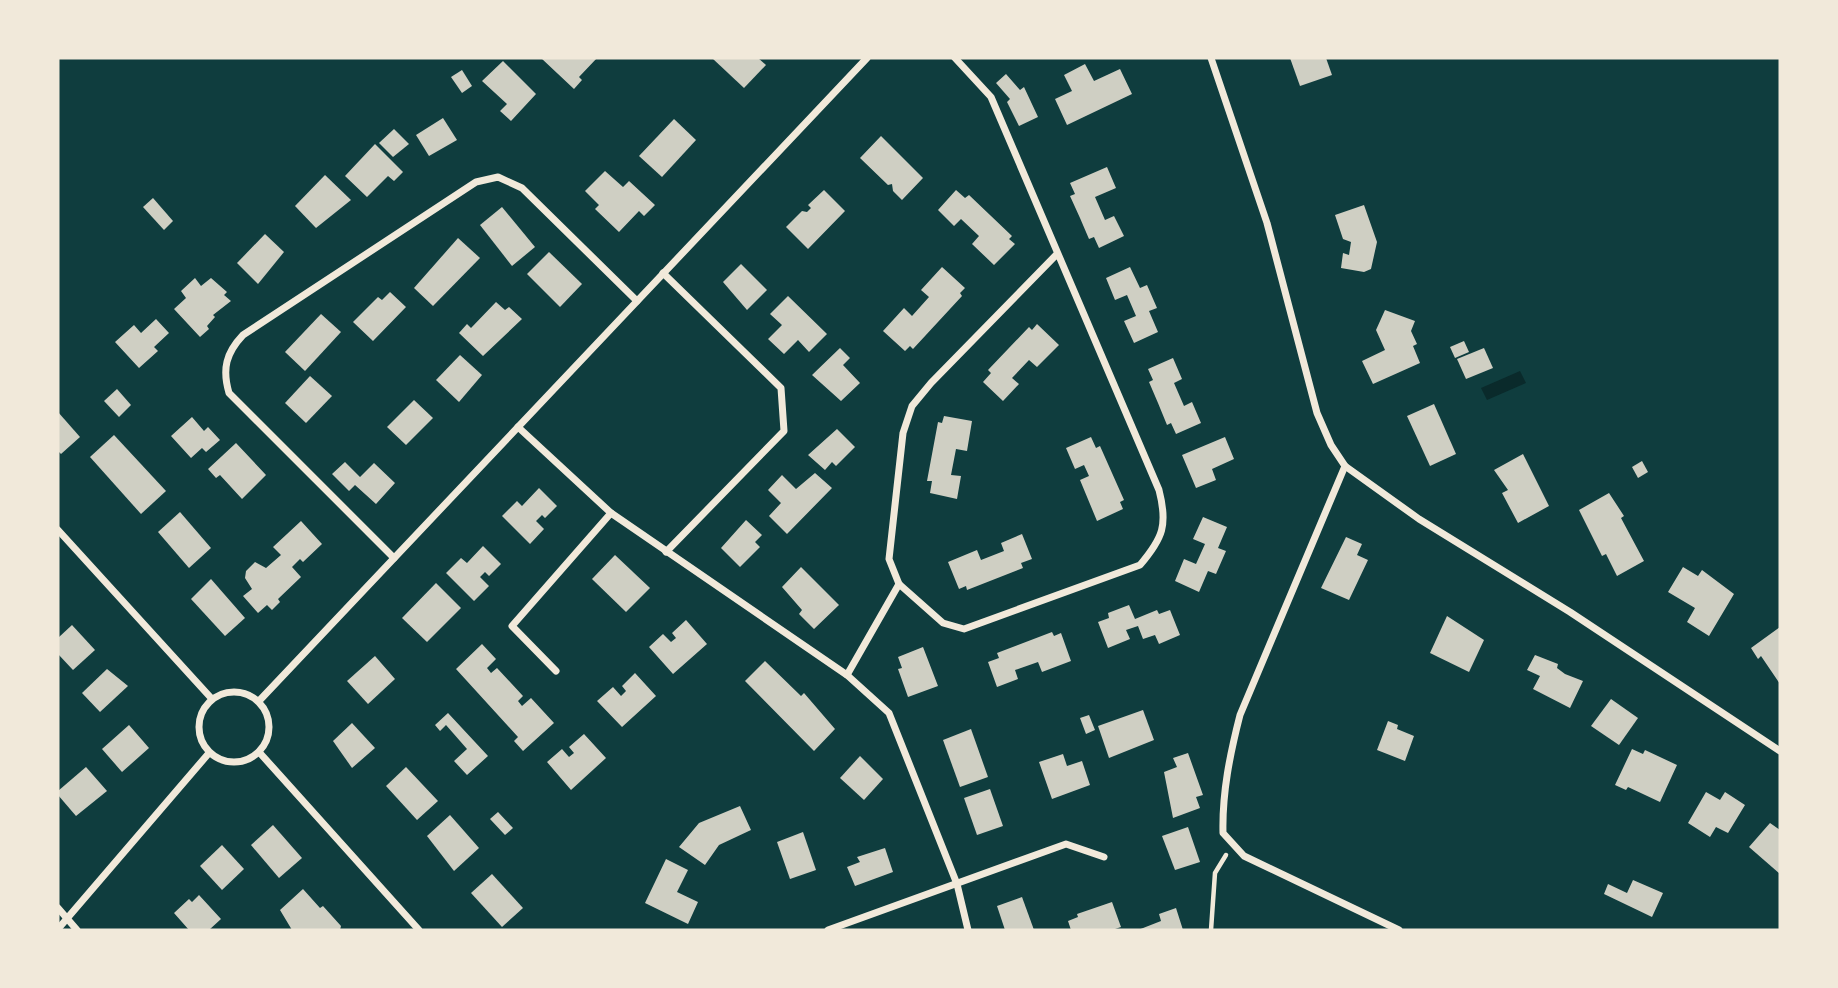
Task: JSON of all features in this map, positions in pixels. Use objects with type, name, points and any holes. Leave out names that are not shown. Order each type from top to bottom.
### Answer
[{"type":"street","points":[[259,701],[867,58]]},
{"type":"street","points":[[955,58],[991,97],[1159,490],[1166,515],[1158,543],[1140,565],[964,629],[943,623],[899,584],[889,559],[903,433],[912,406],[1057,254]]},
{"type":"street","points":[[1210,58],[1267,223],[1317,413],[1331,445],[1345,466],[1419,519],[1570,612],[1780,751]]},
{"type":"street","points":[[394,558],[229,393],[224,377],[226,362],[232,347],[243,335],[476,182],[498,177],[522,188],[637,301]]},
{"type":"street","points":[[663,273],[781,388],[784,430],[666,552]]},
{"type":"street","points":[[518,427],[611,513],[847,675],[889,713],[957,884],[968,930]]},
{"type":"street","points":[[1345,466],[1240,715],[1230,752],[1223,808],[1223,833],[1232,846],[1244,856],[1399,930]]},
{"type":"street","points":[[556,671],[512,626],[611,513]]},
{"type":"street","points":[[58,530],[212,699]]},
{"type":"street","points":[[847,675],[899,584]]},
{"type":"street","points":[[230,691],[251,695],[259,701],[269,721],[269,732],[259,752],[250,758],[229,762],[209,753],[202,743],[199,719],[212,699],[230,691]]},
{"type":"street","points":[[259,752],[419,930]]},
{"type":"street","points":[[58,929],[209,753]]},
{"type":"street","points":[[828,930],[1066,844],[1104,857]]},
{"type":"street","points":[[58,908],[78,930]]},
{"type":"path","points":[[1211,930],[1215,873],[1232,846]]},
{"type":"water","points":[[1520,371],[1526,383],[1487,400],[1481,388]]},
{"type":"building","points":[[541,58],[597,58],[579,77],[582,80],[574,89]]},
{"type":"building","points":[[712,58],[758,58],[766,65],[744,88]]},
{"type":"building","points":[[1290,58],[1326,58],[1332,75],[1300,86]]},
{"type":"building","points":[[503,61],[536,94],[511,121],[500,111],[507,104],[482,81]]},
{"type":"building","points":[[1085,64],[1094,81],[1120,69],[1132,94],[1067,125],[1055,99],[1072,91],[1064,75]]},
{"type":"building","points":[[462,70],[472,86],[462,93],[451,77]]},
{"type":"building","points":[[1006,74],[1020,90],[1024,87],[1038,117],[1019,126],[1007,102],[1010,99],[996,83]]},
{"type":"building","points":[[443,118],[457,140],[429,156],[416,135]]},
{"type":"building","points":[[674,119],[696,140],[662,177],[639,156]]},
{"type":"building","points":[[394,129],[409,144],[393,157],[379,143]]},
{"type":"building","points":[[881,136],[923,178],[902,200],[893,191],[892,184],[888,185],[860,158]]},
{"type":"building","points":[[375,144],[403,172],[394,181],[388,176],[367,197],[345,176]]},
{"type":"building","points":[[1107,167],[1116,188],[1095,197],[1105,220],[1114,216],[1124,236],[1099,248],[1094,237],[1089,239],[1070,196],[1075,194],[1070,183]]},
{"type":"building","points":[[605,171],[623,187],[629,181],[655,205],[644,216],[639,211],[619,232],[595,209],[599,205],[585,191]]},
{"type":"building","points":[[325,175],[351,200],[316,228],[295,206]]},
{"type":"building","points":[[824,190],[845,211],[808,249],[786,227],[802,211],[807,212],[811,208],[808,205]]},
{"type":"building","points":[[956,190],[965,198],[969,195],[1012,236],[1009,239],[1015,244],[994,265],[972,244],[979,236],[961,219],[954,226],[938,210]]},
{"type":"building","points":[[153,198],[173,221],[164,230],[143,207]]},
{"type":"building","points":[[1364,205],[1377,242],[1371,269],[1364,272],[1341,268],[1343,253],[1349,255],[1351,242],[1343,239],[1335,215]]},
{"type":"building","points":[[502,207],[535,247],[512,266],[480,225]]},
{"type":"building","points":[[265,234],[284,252],[258,284],[237,263]]},
{"type":"building","points":[[458,238],[480,258],[433,306],[414,288]]},
{"type":"building","points":[[549,252],[582,284],[560,307],[527,274]]},
{"type":"building","points":[[741,264],[767,290],[747,310],[723,282]]},
{"type":"building","points":[[942,267],[965,288],[960,293],[962,296],[913,349],[910,346],[905,351],[883,331],[904,308],[912,316],[929,297],[921,290]]},
{"type":"building","points":[[1130,267],[1140,288],[1147,285],[1157,308],[1149,311],[1158,332],[1134,343],[1124,321],[1136,316],[1127,295],[1115,300],[1106,278]]},
{"type":"building","points":[[195,278],[201,286],[211,278],[227,292],[224,295],[231,301],[213,315],[215,317],[207,326],[209,329],[200,337],[174,309],[186,298],[181,291]]},
{"type":"building","points":[[390,292],[406,307],[373,341],[353,322],[378,297],[382,300]]},
{"type":"building","points":[[788,296],[827,334],[809,352],[798,340],[784,354],[768,339],[782,325],[770,314]]},
{"type":"building","points":[[496,302],[505,310],[509,307],[522,319],[483,356],[459,333],[467,324],[471,328]]},
{"type":"building","points":[[1385,310],[1415,321],[1411,331],[1417,344],[1413,346],[1420,363],[1373,384],[1362,361],[1385,350],[1376,330]]},
{"type":"building","points":[[321,314],[341,332],[305,371],[285,352]]},
{"type":"building","points":[[156,319],[169,333],[154,347],[158,351],[139,368],[115,342],[134,325],[141,333]]},
{"type":"building","points":[[1037,324],[1059,345],[1037,367],[1029,360],[1012,378],[1019,384],[1003,401],[983,382],[991,373],[988,370],[1029,327],[1032,330]]},
{"type":"building","points":[[1464,341],[1469,352],[1455,358],[1450,347]]},
{"type":"building","points":[[840,348],[850,358],[843,365],[860,383],[841,401],[812,375]]},
{"type":"building","points":[[1484,348],[1493,368],[1466,379],[1457,359]]},
{"type":"building","points":[[460,355],[482,375],[459,402],[436,380]]},
{"type":"building","points":[[1173,358],[1182,379],[1174,383],[1184,406],[1192,402],[1201,423],[1176,434],[1171,423],[1167,425],[1149,382],[1153,380],[1148,369]]},
{"type":"building","points":[[310,376],[332,396],[306,423],[285,403]]},
{"type":"building","points":[[117,389],[131,405],[119,417],[104,401]]},
{"type":"building","points":[[414,400],[433,418],[406,445],[387,427]]},
{"type":"building","points":[[1434,404],[1456,454],[1430,466],[1407,416]]},
{"type":"building","points":[[58,412],[80,437],[61,454],[58,451]]},
{"type":"building","points":[[944,416],[972,421],[967,451],[956,449],[951,475],[961,476],[957,499],[930,493],[932,481],[927,481],[938,422],[942,423]]},
{"type":"building","points":[[192,417],[204,431],[208,427],[220,440],[206,452],[202,448],[191,458],[171,436]]},
{"type":"building","points":[[837,429],[855,447],[836,466],[832,462],[825,470],[808,455]]},
{"type":"building","points":[[114,435],[166,491],[141,514],[90,457]]},
{"type":"building","points":[[1091,437],[1096,448],[1100,446],[1124,500],[1120,502],[1123,509],[1097,521],[1080,480],[1089,476],[1084,465],[1075,469],[1066,448]]},
{"type":"building","points":[[1225,437],[1234,459],[1212,469],[1216,480],[1196,488],[1182,455]]},
{"type":"building","points":[[236,443],[266,475],[242,499],[220,475],[216,478],[208,469]]},
{"type":"building","points":[[1523,454],[1549,506],[1518,523],[1502,493],[1508,490],[1494,470]]},
{"type":"building","points":[[1642,461],[1648,472],[1638,478],[1632,467]]},
{"type":"building","points":[[345,462],[360,477],[374,463],[395,483],[376,504],[355,485],[349,491],[332,474]]},
{"type":"building","points":[[815,473],[832,488],[787,534],[769,516],[781,503],[768,490],[782,475],[796,489]]},
{"type":"building","points":[[539,488],[557,506],[545,518],[542,515],[536,521],[544,529],[530,544],[502,516],[517,501],[522,506]]},
{"type":"building","points":[[1609,493],[1624,516],[1621,518],[1644,561],[1617,576],[1606,554],[1602,556],[1579,510]]},
{"type":"building","points":[[180,512],[211,548],[189,568],[158,532]]},
{"type":"building","points":[[1203,517],[1227,527],[1218,548],[1226,551],[1216,574],[1208,571],[1199,592],[1175,581],[1184,559],[1196,564],[1205,544],[1193,539]]},
{"type":"building","points":[[746,520],[762,535],[755,542],[760,547],[740,567],[721,548]]},
{"type":"building","points":[[301,521],[322,544],[303,562],[300,559],[292,567],[301,577],[278,599],[280,602],[272,610],[267,605],[258,613],[243,596],[252,589],[245,578],[246,571],[255,562],[266,568],[281,555],[273,547]]},
{"type":"building","points":[[1022,534],[1032,559],[1021,563],[1023,568],[967,590],[966,586],[959,589],[948,562],[977,550],[981,560],[1004,551],[1001,543]]},
{"type":"building","points":[[1346,537],[1362,544],[1357,555],[1368,560],[1349,600],[1321,588]]},
{"type":"building","points":[[483,546],[501,564],[489,576],[485,572],[480,577],[489,586],[474,601],[446,573],[461,558],[467,563]]},
{"type":"building","points":[[615,555],[650,588],[626,612],[592,579]]},
{"type":"building","points":[[801,567],[839,605],[814,629],[799,614],[802,610],[782,587]]},
{"type":"building","points":[[1683,567],[1698,576],[1702,570],[1734,594],[1709,636],[1687,622],[1695,608],[1668,592]]},
{"type":"building","points":[[211,579],[245,618],[225,636],[191,599]]},
{"type":"building","points":[[436,583],[461,608],[427,642],[402,618]]},
{"type":"building","points":[[1129,605],[1135,619],[1157,610],[1159,614],[1170,610],[1180,635],[1159,644],[1155,635],[1143,639],[1138,626],[1126,630],[1130,639],[1108,648],[1098,622],[1109,618],[1108,613]]},
{"type":"building","points":[[1447,616],[1484,640],[1469,672],[1430,653]]},
{"type":"building","points":[[686,620],[707,644],[673,674],[649,647],[663,634],[671,642],[676,638],[672,633]]},
{"type":"building","points":[[72,625],[95,650],[73,670],[58,654],[58,638]]},
{"type":"building","points":[[1780,627],[1780,684],[1761,656],[1758,659],[1751,648]]},
{"type":"building","points":[[1052,632],[1054,636],[1061,633],[1071,661],[1042,672],[1038,662],[1015,670],[1018,679],[997,687],[988,662],[999,658],[997,653]]},
{"type":"building","points":[[482,644],[496,659],[487,668],[491,673],[497,668],[523,696],[518,701],[522,706],[531,698],[554,723],[523,751],[514,741],[518,737],[456,669]]},
{"type":"building","points":[[923,647],[938,686],[908,697],[898,669],[902,668],[898,657]]},
{"type":"building","points":[[1535,655],[1558,664],[1557,668],[1565,674],[1583,681],[1570,708],[1533,689],[1540,676],[1527,670]]},
{"type":"building","points":[[375,656],[395,679],[368,704],[347,681]]},
{"type":"building","points":[[765,661],[801,696],[804,693],[835,729],[814,751],[745,681]]},
{"type":"building","points":[[107,669],[128,686],[100,712],[82,693]]},
{"type":"building","points":[[635,673],[656,696],[622,727],[597,701],[613,687],[621,696],[626,691],[622,686]]},
{"type":"building","points":[[1611,699],[1638,718],[1619,745],[1591,726]]},
{"type":"building","points":[[1143,710],[1154,740],[1109,758],[1098,726]]},
{"type":"building","points":[[448,713],[488,756],[467,775],[454,761],[467,749],[446,725],[440,731],[435,725]]},
{"type":"building","points":[[1089,715],[1095,730],[1086,734],[1080,718]]},
{"type":"building","points":[[1388,721],[1398,725],[1397,729],[1414,736],[1405,761],[1377,750]]},
{"type":"building","points":[[352,723],[375,748],[352,768],[333,741]]},
{"type":"building","points":[[129,725],[149,748],[122,772],[102,749]]},
{"type":"building","points":[[971,729],[988,777],[960,787],[943,740]]},
{"type":"building","points":[[584,734],[606,758],[571,790],[547,762],[562,749],[569,757],[574,753],[569,747]]},
{"type":"building","points":[[1632,749],[1643,754],[1645,750],[1677,765],[1660,802],[1628,787],[1626,790],[1615,785]]},
{"type":"building","points":[[1188,753],[1203,795],[1196,797],[1200,808],[1173,818],[1164,772],[1177,767],[1173,758]]},
{"type":"building","points":[[1063,754],[1067,766],[1082,761],[1090,785],[1052,799],[1039,762]]},
{"type":"building","points":[[860,756],[883,779],[864,800],[840,778]]},
{"type":"building","points":[[86,767],[107,791],[76,816],[58,795],[58,791]]},
{"type":"building","points":[[406,767],[438,801],[417,820],[386,786]]},
{"type":"building","points":[[990,789],[1003,826],[977,835],[964,798]]},
{"type":"building","points":[[1706,792],[1720,800],[1725,792],[1745,805],[1728,833],[1716,827],[1710,837],[1688,823]]},
{"type":"building","points":[[740,806],[751,830],[719,845],[705,865],[679,847],[699,823]]},
{"type":"building","points":[[498,812],[513,828],[505,835],[490,819]]},
{"type":"building","points":[[450,815],[479,848],[454,871],[427,836]]},
{"type":"building","points":[[1770,823],[1780,830],[1780,874],[1749,847]]},
{"type":"building","points":[[273,825],[302,858],[279,878],[251,845]]},
{"type":"building","points":[[1188,827],[1200,862],[1175,870],[1162,836]]},
{"type":"building","points":[[803,832],[816,870],[790,879],[777,842]]},
{"type":"building","points":[[222,845],[244,869],[222,890],[200,866]]},
{"type":"building","points":[[885,848],[893,872],[855,886],[847,867],[860,862],[857,857]]},
{"type":"building","points":[[666,859],[688,870],[677,892],[698,902],[688,924],[645,903]]},
{"type":"building","points":[[492,874],[523,908],[502,927],[471,893]]},
{"type":"building","points":[[1633,880],[1663,893],[1652,917],[1604,894],[1608,884],[1627,893]]},
{"type":"building","points":[[303,889],[320,908],[323,906],[341,926],[340,930],[292,930],[280,910]]},
{"type":"building","points":[[199,895],[221,919],[209,930],[189,930],[174,913],[189,899],[192,902]]},
{"type":"building","points":[[1022,897],[1034,930],[1005,930],[997,906]]},
{"type":"building","points":[[1112,902],[1121,927],[1112,930],[1071,930],[1068,921],[1078,917],[1077,914]]},
{"type":"building","points":[[1176,908],[1183,930],[1138,930],[1161,921],[1159,914]]}]
